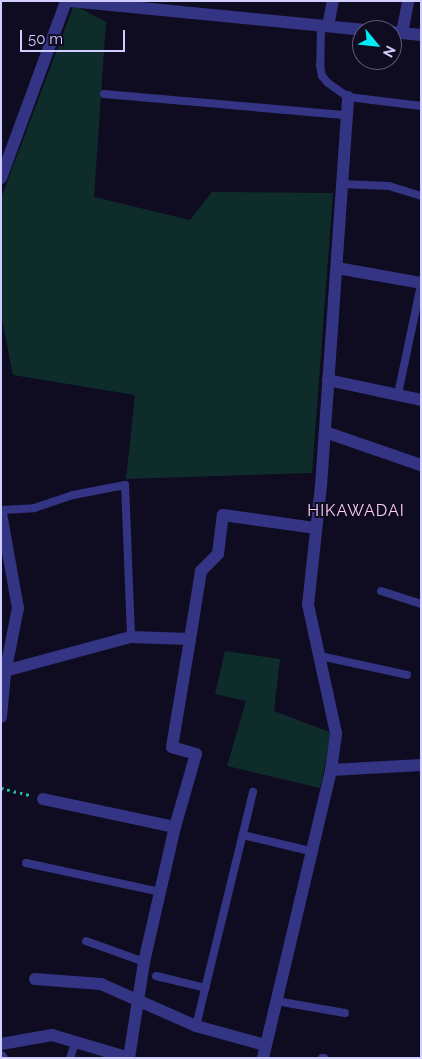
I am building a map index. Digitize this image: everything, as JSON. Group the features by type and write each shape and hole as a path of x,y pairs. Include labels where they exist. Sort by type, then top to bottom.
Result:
{"street":[{"path":"1,178 68,1 352,29"},
{"path":"325,26 333,1"},
{"path":"401,20 408,1"},
{"path":"402,33 421,35"},
{"path":"263,1058 330,770 336,733 308,605 325,432 348,96"},
{"path":"337,268 421,284"},
{"path":"328,380 421,400"},
{"path":"325,432 421,465"},
{"path":"1,512 7,569 18,608 3,673 1,717"},
{"path":"1,1044 52,1035 129,1058 144,962 175,827 196,754 172,747 201,571 218,554 223,514 316,528"},
{"path":"3,673 131,637 190,639"},
{"path":"330,770 421,765"},
{"path":"43,799 175,827"},
{"path":"35,979 101,984 138,1002 196,1026 265,1045"}],"lane":[{"path":"325,26 322,76 348,96 421,106"},
{"path":"104,94 346,115"},
{"path":"343,184 389,186 421,196"},
{"path":"398,394 421,284"},
{"path":"1,512 34,508 73,495 126,486 131,637"},
{"path":"381,591 421,604"},
{"path":"320,656 407,674"},
{"path":"196,1026 253,792"},
{"path":"242,834 310,851"},
{"path":"26,863 160,892"},
{"path":"86,941 144,962"},
{"path":"156,976 206,988"},
{"path":"276,1001 344,1013"},
{"path":"70,1058 76,1041"}],"path":[{"path":"1,788 43,799"}],"green space":[{"path":"74,5 106,22 94,197 190,220 212,192 333,193 312,473 126,479 135,395 13,375 1,314 1,198"},
{"path":"225,651 280,659 274,711 332,733 320,788 227,766 246,701 215,694"}],"district":[{"name":"HIKAWADAI","path":"356,511"}]}
